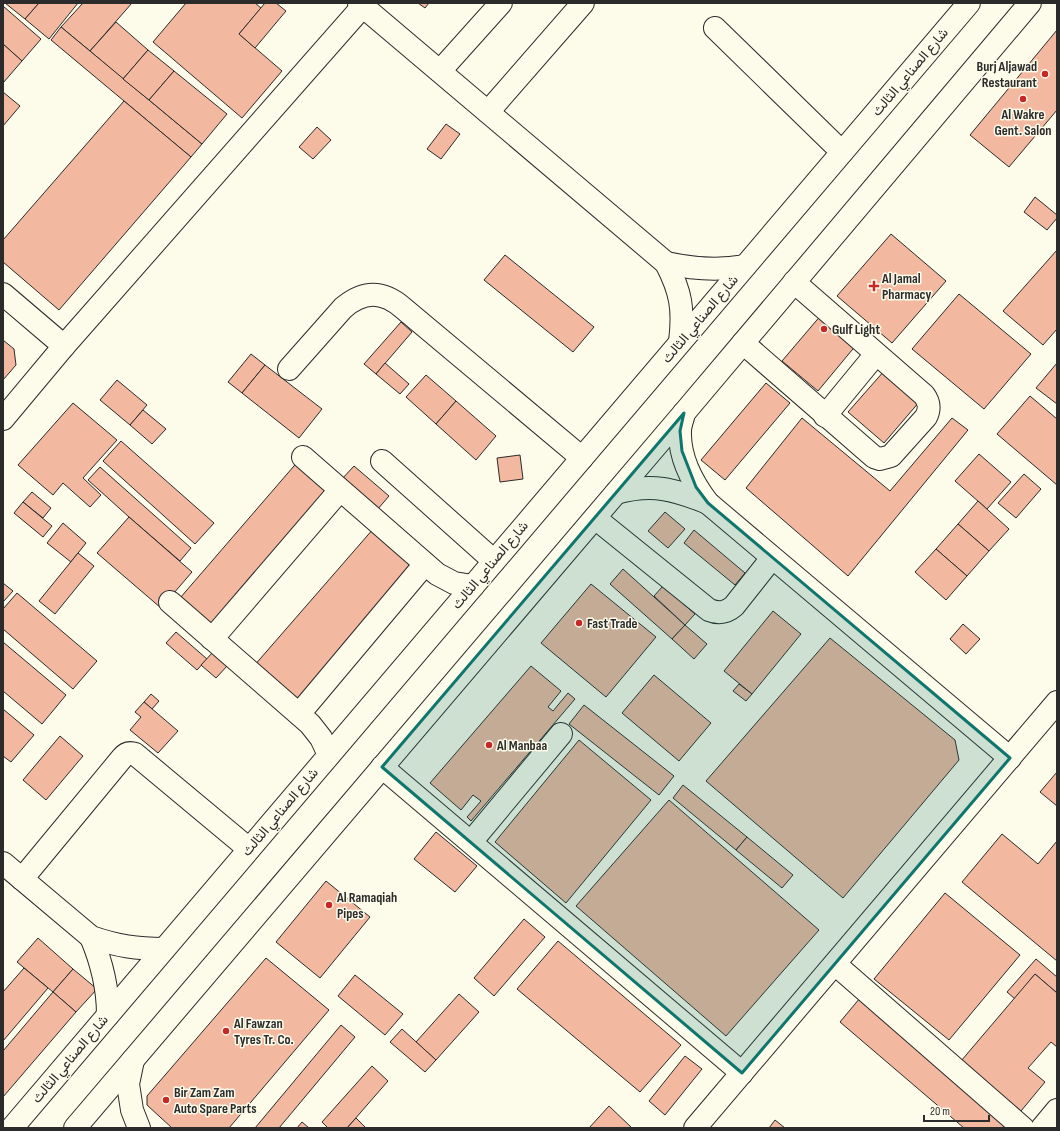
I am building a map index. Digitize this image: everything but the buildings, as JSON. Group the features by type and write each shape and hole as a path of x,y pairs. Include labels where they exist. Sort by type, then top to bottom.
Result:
{"street":[{"path":"440,71 501,3"},
{"path":"488,112 583,3"},
{"name":"شارع الصناعي الثالث","path":"12,1128 969,3"},
{"path":"75,1128 595,518 1030,3"},
{"path":"3,419 64,346 361,5 666,263 676,281 681,301 683,322 680,342"},
{"path":"715,28 842,152"},
{"path":"666,263 685,268 705,270 745,266"},
{"path":"743,343 825,416 874,457 880,459 891,456 926,417 929,412 929,406 928,400 924,395 794,282"},
{"path":"3,294 64,346"},
{"path":"289,369 351,301 362,296 384,296 394,300 582,458"},
{"path":"825,416 876,354"},
{"path":"684,413 680,431 687,470 696,487 708,503 1010,758"},
{"path":"303,457 437,574 454,583 473,586"},
{"path":"382,461 494,561"},
{"path":"616,493 633,488 671,490 708,503"},
{"path":"212,639 340,490"},
{"path":"595,518 709,610 715,613 722,613 734,606 772,558"},
{"path":"299,714 426,564"},
{"path":"170,602 316,730 324,742 329,754"},
{"path":"696,1128 1057,702"},
{"path":"471,842 561,734"},
{"path":"22,879 125,754 130,752 135,754 249,849"},
{"path":"382,767 742,1073"},
{"path":"3,863 91,936 109,943 127,947 164,949"},
{"path":"91,936 106,983 108,1015"},
{"path":"835,964 1023,1128"},
{"path":"133,1060 128,1084 132,1110 139,1128"},
{"path":"1042,1128 1057,1110"}],"highlighted area":[{"path":"684,413 680,431 682,451 696,487 708,503 1010,758 742,1073 382,767"}],"place":[{"name":"Burj Aljawad Restaurant","path":"1045,74"},
{"name":"Al Wakre Gent. Salon","path":"1023,99"},
{"name":"Al Jamal Pharmacy","path":"874,286"},
{"name":"Gulf Light","path":"824,329"},
{"name":"Fast Trade","path":"579,623"},
{"name":"Al Manbaa","path":"489,745"},
{"name":"Al Ramaqiah Pipes","path":"329,905"},
{"name":"Al Fawzan Tyres Tr. Co.","path":"226,1031"},
{"name":"Bir Zam Zam Auto Spare Parts","path":"166,1100"}]}
